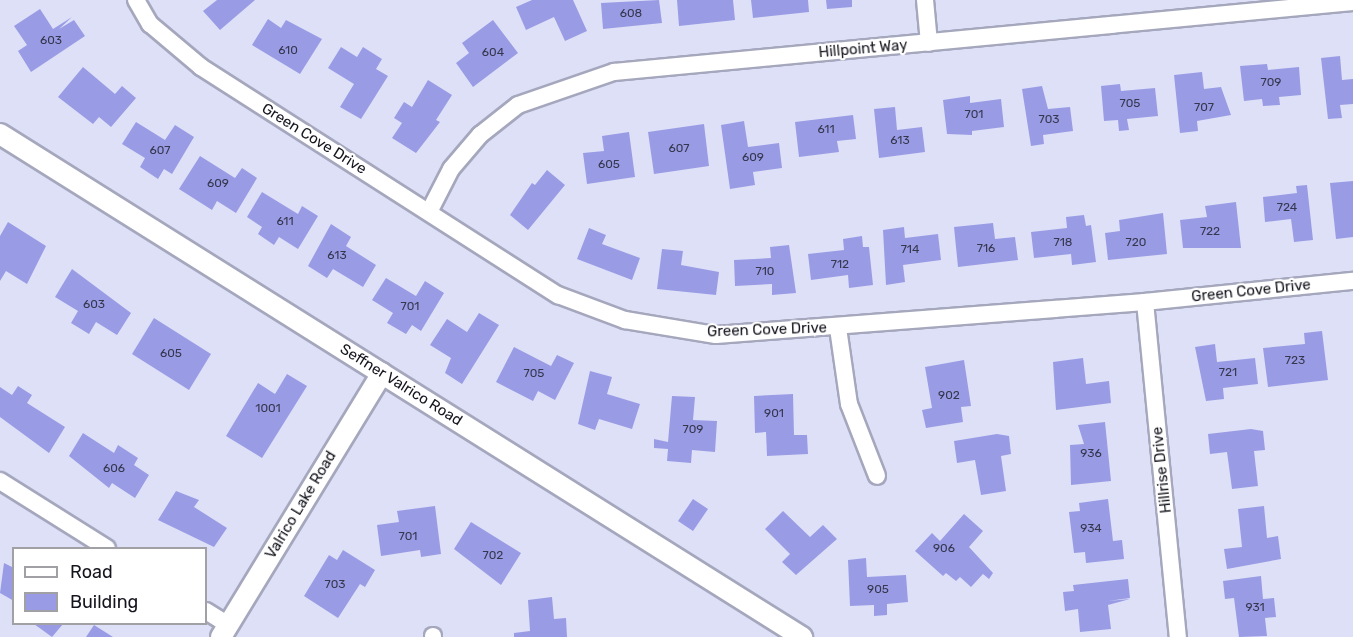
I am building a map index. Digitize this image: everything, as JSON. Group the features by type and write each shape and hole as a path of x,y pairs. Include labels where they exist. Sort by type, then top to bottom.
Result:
{"street":[{"name":"Green Cove Drive","path":"136,0 150,24 201,67 558,295 625,320 716,335 838,328 1145,302 1353,281"},
{"path":"926,0 929,43"},
{"name":"Hillpoint Way","path":"429,212 452,169 480,135 518,105 614,72 1353,2"},
{"name":"Seffner Valrico Road","path":"0,134 802,637"},
{"name":"Hillrise Drive","path":"1145,302 1178,637"},
{"path":"838,328 849,404 877,476"},
{"name":"Valrico Lake Road","path":"224,631 382,373"},
{"path":"0,481 104,547"},
{"path":"207,611 224,631"}],"building":[{"path":"217,0 255,0 220,30 203,11"},
{"path":"532,0 573,0 587,31 565,41 554,17 526,30 516,7"},
{"path":"659,0 662,23 603,29 601,3"},
{"path":"677,0 733,0 735,20 679,26"},
{"path":"751,0 808,0 809,12 753,18"},
{"path":"826,0 852,0 852,7 827,9"},
{"path":"40,9 53,29 72,17 59,29 74,20 85,36 31,72 18,51 27,45 14,26"},
{"path":"268,19 281,28 286,20 322,39 300,74 252,45"},
{"path":"493,20 518,53 473,87 456,63 469,53 462,43"},
{"path":"341,47 357,57 363,47 382,59 376,69 388,76 361,119 340,107 354,84 328,68"},
{"path":"1340,56 1342,80 1353,79 1353,104 1340,105 1342,118 1328,119 1321,58"},
{"path":"1267,64 1268,70 1299,67 1301,95 1279,97 1280,105 1263,106 1262,99 1244,101 1240,66"},
{"path":"83,67 115,94 122,86 136,98 111,127 99,117 93,124 58,97"},
{"path":"1202,72 1204,89 1221,87 1231,115 1197,121 1198,131 1180,133 1174,75"},
{"path":"428,80 452,95 436,120 440,122 416,153 392,138 402,123 394,118 404,102 412,107"},
{"path":"1120,84 1121,91 1155,88 1158,116 1127,119 1129,130 1119,131 1118,120 1104,121 1101,86"},
{"path":"1042,86 1048,109 1070,107 1073,131 1043,135 1044,144 1031,146 1022,89"},
{"path":"970,96 970,103 1001,99 1004,127 972,131 972,135 947,134 943,100"},
{"path":"895,107 897,130 922,127 925,152 879,158 874,109"},
{"path":"853,115 856,139 837,141 839,152 799,157 795,122"},
{"path":"744,121 748,147 779,143 782,168 753,172 755,185 730,189 721,125"},
{"path":"136,122 165,140 175,125 194,137 172,174 164,169 158,179 140,167 145,158 122,144"},
{"path":"704,124 709,166 654,174 648,132"},
{"path":"629,132 635,177 587,184 583,153 604,151 602,136"},
{"path":"200,156 235,178 242,168 257,178 236,213 217,201 212,210 179,189"},
{"path":"547,170 565,185 528,230 510,215 532,183 535,185"},
{"path":"1353,181 1353,237 1336,239 1330,183"},
{"path":"1307,185 1313,240 1294,242 1291,219 1265,222 1263,197 1297,193 1296,186"},
{"path":"262,192 298,214 302,206 318,216 298,249 279,237 274,245 258,234 262,227 247,217"},
{"path":"1236,202 1241,248 1183,248 1180,220 1207,217 1205,206"},
{"path":"1163,213 1167,254 1108,260 1105,233 1120,231 1119,220"},
{"path":"1084,215 1086,226 1091,225 1096,262 1072,265 1071,254 1034,258 1031,232 1067,228 1066,217"},
{"path":"8,222 46,246 27,284 6,271 0,281 0,236"},
{"path":"993,223 995,239 1015,237 1018,260 958,267 954,227"},
{"path":"331,224 351,237 346,246 376,265 363,287 333,269 327,278 308,266"},
{"path":"904,227 905,238 938,234 941,260 903,265 905,282 886,285 883,230"},
{"path":"589,228 606,235 602,244 640,258 632,280 577,259"},
{"path":"862,236 863,247 869,247 873,285 849,288 848,275 811,280 808,254 844,250 843,239"},
{"path":"789,245 796,293 772,295 772,284 735,286 734,260 771,258 770,247"},
{"path":"662,249 683,251 681,265 719,272 716,295 657,289"},
{"path":"72,269 131,313 117,335 96,322 89,334 71,323 78,311 55,297"},
{"path":"386,278 416,296 425,281 444,293 421,331 412,325 406,334 387,323 393,313 372,300"},
{"path":"479,313 499,325 462,384 445,373 451,358 430,345 447,319 467,332"},
{"path":"154,318 211,354 189,390 132,354"},
{"path":"1322,331 1328,380 1268,387 1263,348 1305,344 1304,333"},
{"path":"1215,344 1217,362 1255,358 1258,384 1223,388 1224,399 1206,401 1195,347"},
{"path":"514,347 551,366 557,355 574,363 555,400 538,391 533,401 496,382"},
{"path":"1083,358 1086,384 1109,381 1111,403 1056,410 1053,362"},
{"path":"964,360 971,406 961,407 963,422 926,428 922,410 932,408 925,367"},
{"path":"590,371 612,377 607,394 640,404 632,429 599,419 595,430 578,424"},
{"path":"287,374 307,386 262,458 226,436 258,383 275,394"},
{"path":"18,386 32,395 27,403 65,427 49,453 0,417 0,387 12,395"},
{"path":"793,394 794,435 807,435 808,454 767,456 766,432 755,433 754,396"},
{"path":"672,396 695,397 693,420 717,421 715,452 692,450 691,463 667,461 668,449 654,448 654,439 668,442"},
{"path":"1105,422 1111,481 1071,485 1070,445 1084,444 1078,425"},
{"path":"1251,429 1263,431 1265,450 1254,451 1258,486 1232,489 1227,452 1210,454 1208,434"},
{"path":"83,433 114,453 118,445 138,458 134,465 149,475 135,498 112,483 109,488 69,456"},
{"path":"997,434 1009,436 1011,454 1001,456 1006,491 981,495 975,460 957,463 954,441"},
{"path":"176,491 199,500 194,507 227,528 214,547 158,520"},
{"path":"693,499 708,509 693,531 678,521"},
{"path":"1108,499 1113,541 1122,540 1124,559 1086,563 1085,552 1074,553 1069,512 1080,511 1079,503"},
{"path":"435,506 441,554 421,557 420,550 381,556 377,525 399,522 397,511"},
{"path":"1264,506 1267,538 1278,536 1281,559 1227,569 1224,549 1242,547 1238,509"},
{"path":"783,511 810,537 823,525 837,539 796,575 782,562 790,554 765,529"},
{"path":"964,514 983,531 969,547 993,573 989,579 983,574 971,587 960,577 956,581 946,573 943,576 915,551 932,533 940,541"},
{"path":"471,522 521,553 501,585 454,549"},
{"path":"343,550 375,570 365,587 360,584 338,618 304,596 329,555 337,560"},
{"path":"866,558 867,577 906,575 908,602 887,604 887,615 874,616 874,605 850,606 848,560"},
{"path":"4,563 12,567 12,600 0,593"},
{"path":"1261,576 1263,599 1274,598 1276,617 1265,618 1267,636 1239,637 1234,598 1225,599 1223,581"},
{"path":"1128,579 1130,598 1108,601 1130,599 1108,605 1111,629 1080,632 1078,609 1065,611 1063,592 1074,591 1073,585"},
{"path":"552,597 554,619 566,618 567,637 514,637 514,633 530,631 528,600"},
{"path":"35,625 62,625 52,637"},
{"path":"94,625 113,637 86,637"}]}
